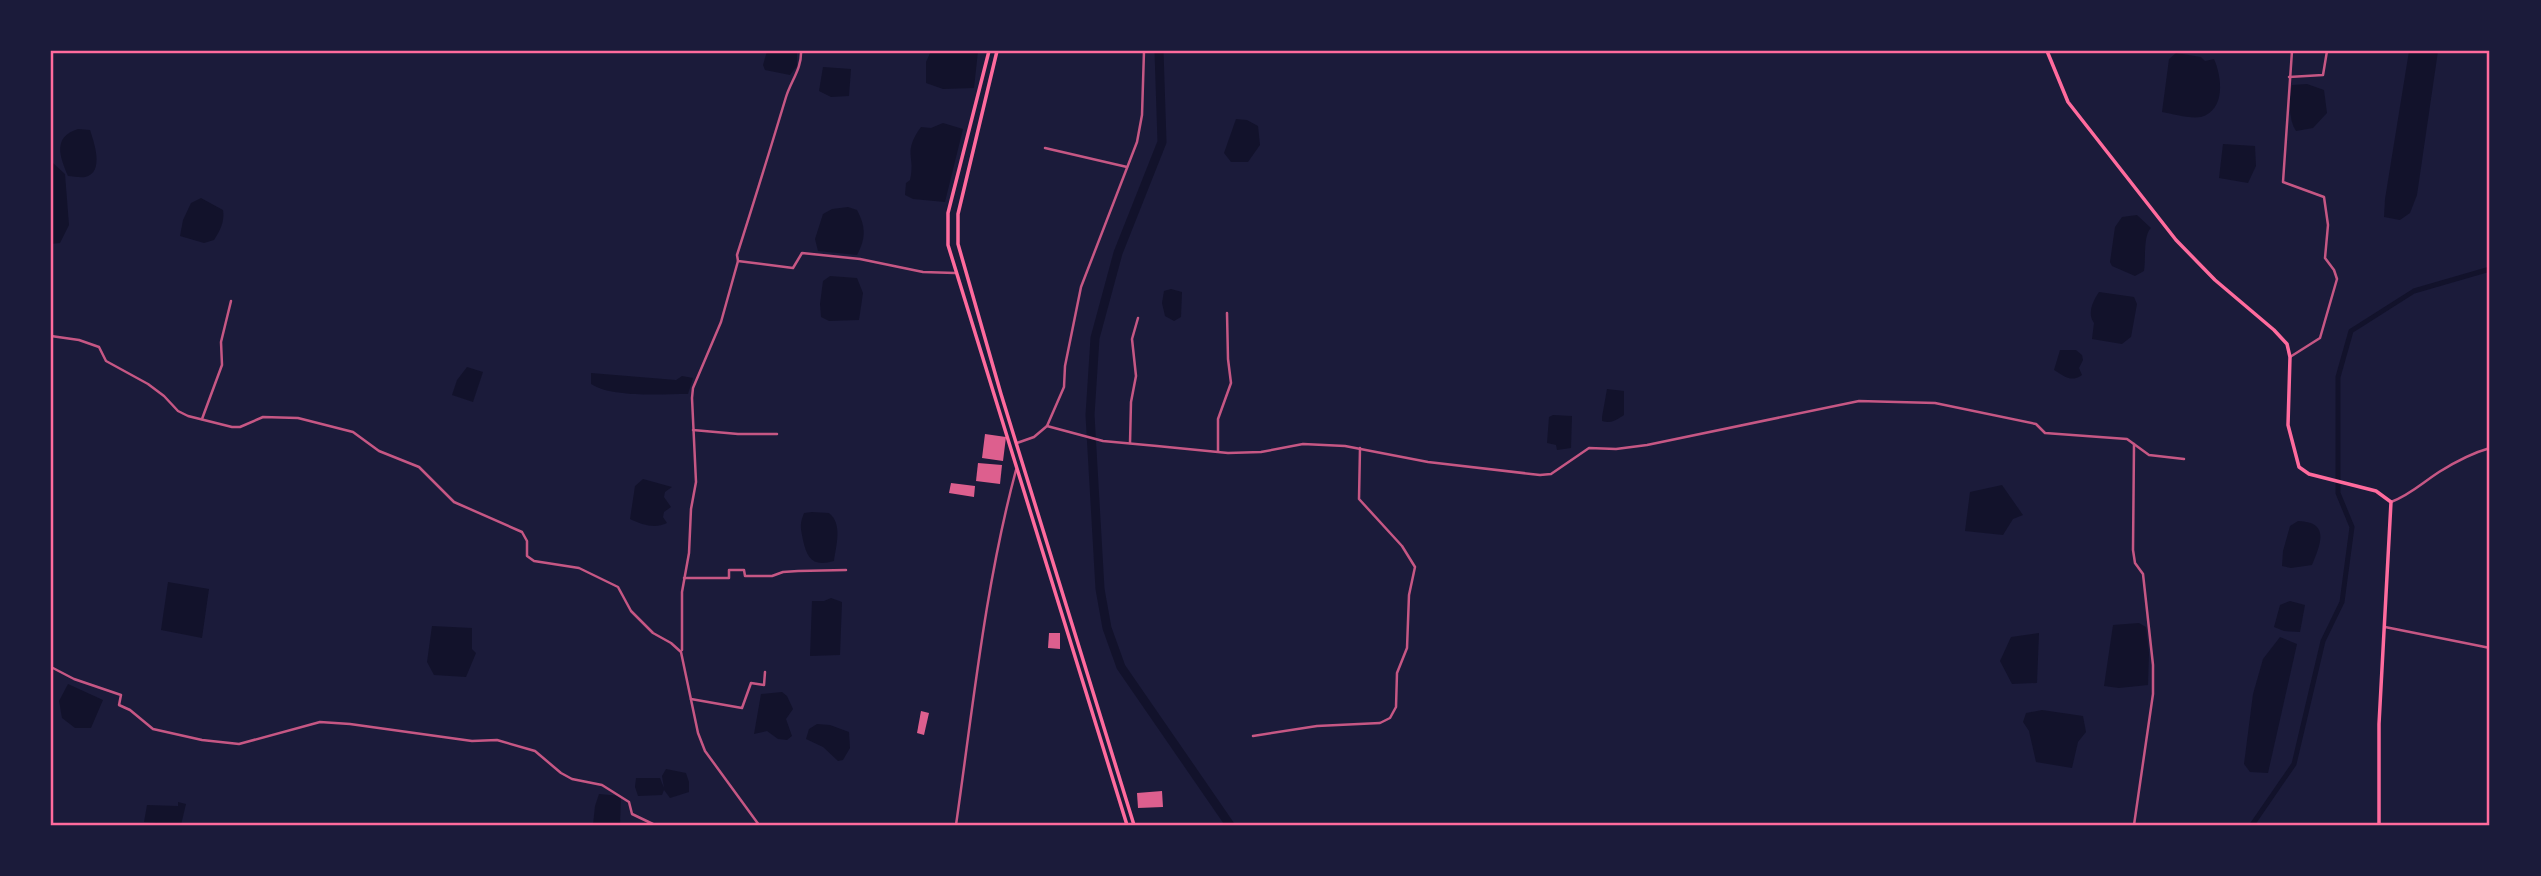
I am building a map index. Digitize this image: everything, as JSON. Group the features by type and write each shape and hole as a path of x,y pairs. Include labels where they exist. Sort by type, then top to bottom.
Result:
{"main road":[{"path":"989,51 948,213 948,245 1126,825"},
{"path":"997,51 958,214 957,228 962,262 1135,825"},
{"path":"2047,51 2068,102 2195,261 2287,344 2290,356 2288,425 2298,467 2309,474 2376,491 2391,502 2379,724 2378,825"},
{"path":"975,337 983,334"},
{"path":"1032,519 1040,517"}],"street":[{"path":"759,825 705,751 698,733 681,652 680,620 696,482 694,388 722,322 738,261 737,255 771,152 787,93 802,62 801,51"},
{"path":"1017,443 1034,437 1047,425 1064,387 1067,356 1081,287 1137,142 1142,115 1144,51"},
{"path":"2290,356 2320,338 2337,279 2325,258 2328,225 2324,197 2283,182 2292,51"},
{"path":"2289,77 2323,75 2327,51"},
{"path":"1045,148 1127,167"},
{"path":"738,261 793,268 802,253 860,258 923,272 955,273"},
{"path":"202,420 222,365 221,342 231,301"},
{"path":"1218,452 1218,419 1231,383 1227,313"},
{"path":"1130,444 1130,402 1136,376 1132,339 1138,318"},
{"path":"51,336 79,340 99,347 106,361 148,384 178,411 202,420 240,427 263,418 298,418 353,432 379,451 419,467 454,502 522,532 527,541 527,556 534,561 579,568 618,587 631,611 653,633 681,652"},
{"path":"1047,425 1103,441 1130,444 1218,452 1261,452 1303,444 1360,448 1428,462 1506,472 1551,474 1589,448 1616,449 1647,445 1859,401 1887,401 1935,403 2036,424 2045,433 2127,439 2149,454 2184,459"},
{"path":"693,430 777,434"},
{"path":"2134,444 2133,550 2135,563 2143,574 2153,675 2134,825"},
{"path":"1253,736 1317,726 1380,723 1390,718 1396,707 1397,673 1407,648 1409,595 1415,567 1402,546 1359,499 1360,448"},
{"path":"2391,502 2411,494 2438,472 2474,453 2490,448"},
{"path":"956,825 965,751 1002,524 1017,467"},
{"path":"684,578 729,578 729,570 744,570 745,576 772,576 791,571 846,570"},
{"path":"2385,627 2490,648"},
{"path":"51,667 74,679 121,695 119,705 130,710 153,729 202,740 239,744 320,722 472,741 497,740 525,747 543,756 561,773 572,779 608,787 629,802 632,814 655,825"},
{"path":"691,699 743,708 751,683 764,685 765,672"}],"shaded area":[{"path":"767,51 797,51 797,66 790,75 765,70 763,65"},
{"path":"931,51 978,51 974,88 943,89 926,83 926,62"},
{"path":"2409,51 2438,51 2417,195 2410,213 2400,220 2384,217"},
{"path":"2176,53 2201,57 2205,61 2214,59 2220,92 2215,108 2201,117 2162,112 2169,59"},
{"path":"823,67 851,69 849,96 831,97 819,91"},
{"path":"2307,84 2324,90 2327,113 2313,128 2296,131 2290,109 2292,85"},
{"path":"1236,119 1247,120 1258,126 1260,145 1248,162 1231,162 1224,153"},
{"path":"943,123 963,129 945,202 913,199 905,195 906,183 910,180 912,143 921,127 931,128"},
{"path":"78,129 90,130 95,149 95,170 85,177 68,176 61,155 61,142 64,137"},
{"path":"2223,144 2255,146 2256,166 2248,183 2219,178"},
{"path":"51,156 53,163 65,174 69,225 60,243 51,244"},
{"path":"201,198 223,210 222,226 214,240 204,243 180,236 183,220 191,203"},
{"path":"848,207 857,210 863,227 862,243 857,255 818,251 815,239 823,214 832,209"},
{"path":"2137,215 2151,228 2146,242 2144,271 2135,276 2112,266 2110,262 2115,227 2122,217"},
{"path":"830,276 857,278 863,293 859,320 829,321 821,317 823,281"},
{"path":"1171,289 1182,292 1181,317 1174,321 1165,316 1162,303 1164,291"},
{"path":"2099,292 2134,297 2137,304 2131,337 2122,344 2092,339 2094,323 2091,311"},
{"path":"2060,350 2076,350 2082,355 2079,368 2082,375 2071,379 2054,370"},
{"path":"467,367 483,372 473,402 452,395 457,380"},
{"path":"591,373 676,380 682,376 693,378 688,394 638,394 612,391 591,384"},
{"path":"1607,389 1624,391 1624,415 1608,422 1602,421"},
{"path":"1572,416 1571,448 1557,450 1556,445 1547,443 1549,417"},
{"path":"643,479 672,487 665,492 664,497 671,507 664,512 663,517 667,523 649,526 630,519 635,486"},
{"path":"2002,485 2023,515 2013,519 2003,535 1965,531 1970,492"},
{"path":"804,513 829,513 836,523 838,536 834,561 821,563 809,557 801,524"},
{"path":"2298,521 2315,525 2319,530 2318,549 2312,565 2291,568 2282,566 2290,526"},
{"path":"168,582 209,589 202,638 161,630"},
{"path":"831,598 842,602 840,655 810,656 812,601"},
{"path":"2290,601 2305,605 2300,632 2274,627 2280,605"},
{"path":"2139,623 2146,627 2149,653 2148,685 2119,688 2104,686 2113,625"},
{"path":"432,626 472,628 472,649 476,653 466,677 434,675 427,662"},
{"path":"2039,633 2037,683 2012,684 2000,661 2011,637"},
{"path":"2280,637 2297,644 2268,773 2250,772 2244,764 2253,694 2263,659"},
{"path":"68,684 103,700 91,728 75,728 62,718 59,701"},
{"path":"782,692 793,709 786,719 792,736 787,740 778,739 767,731 754,734 761,694"},
{"path":"2042,710 2083,716 2086,732 2078,742 2072,768 2036,762 2029,731 2023,722 2026,713"},
{"path":"817,724 830,725 849,732 850,748 843,760 838,761 823,747 806,739 809,729"},
{"path":"666,769 686,773 689,792 670,798 664,790 662,795 638,796 636,778 660,778 664,788 662,776"},
{"path":"599,794 621,796 620,825 593,825"},
{"path":"178,802 186,804 181,825 144,822 147,805 178,806"}],"building":[{"path":"985,434 1006,437 1003,461 982,458"},
{"path":"978,463 1002,465 1000,484 976,481"},
{"path":"951,483 975,486 974,497 949,493"},
{"path":"1049,633 1060,633 1060,649 1048,648"},
{"path":"921,711 929,713 924,735 917,733"},
{"path":"1162,791 1163,807 1138,808 1137,793"}],"waterway":[{"path":"1159,51 1162,142 1118,253 1095,338 1090,415 1100,589 1107,628 1121,667 1230,825"},
{"path":"2252,825 2294,764 2323,641 2342,602 2352,527 2338,493 2338,377 2351,331 2414,291 2490,269"}]}
